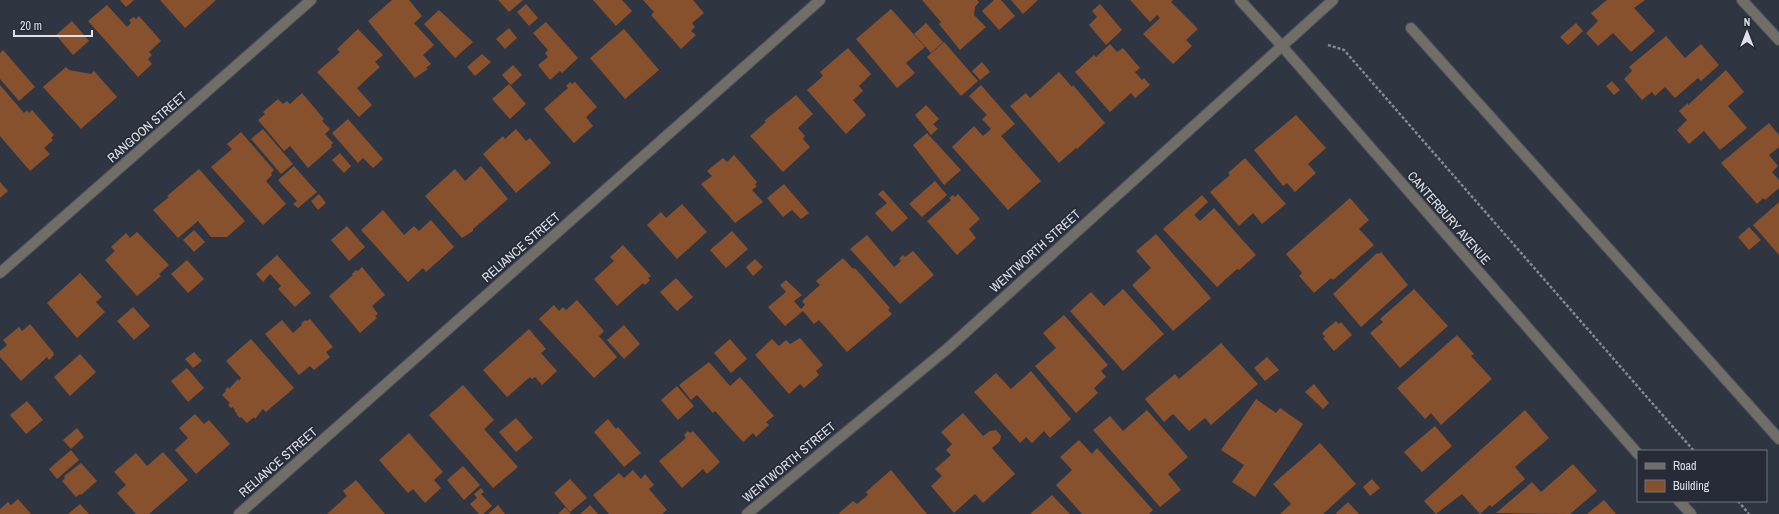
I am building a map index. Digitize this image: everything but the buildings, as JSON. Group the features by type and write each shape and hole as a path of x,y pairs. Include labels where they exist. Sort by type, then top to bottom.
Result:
{"street":[{"name":"RANGOON STREET","path":"0,273 311,0"},
{"name":"RELIANCE STREET","path":"239,514 820,0"},
{"name":"CANTERBURY AVENUE","path":"1240,0 1637,453"},
{"name":"WENTWORTH STREET","path":"747,514 947,349 1333,0"},
{"path":"1742,0 1778,37"},
{"path":"1411,28 1779,439"},
{"path":"1680,502 1691,514"}],"path":[{"path":"1328,46 1344,50 1693,450"},
{"path":"1739,502 1749,514"}]}
